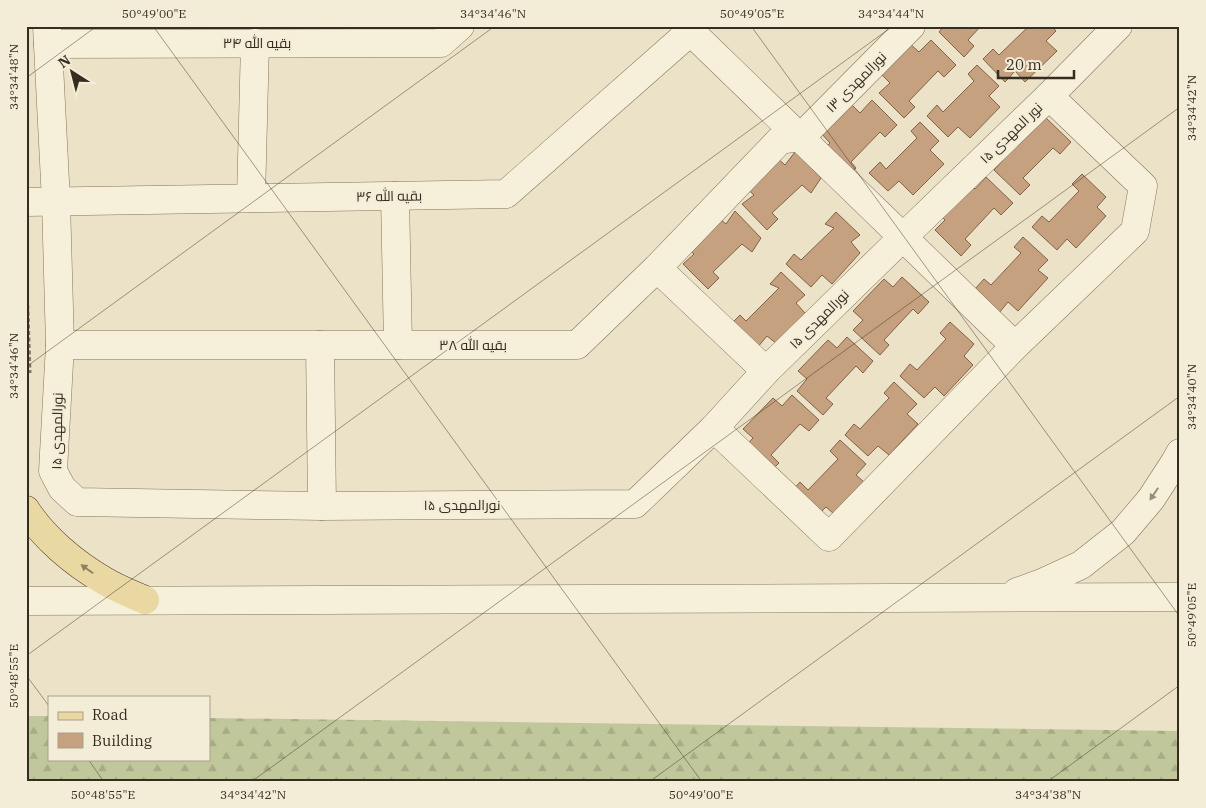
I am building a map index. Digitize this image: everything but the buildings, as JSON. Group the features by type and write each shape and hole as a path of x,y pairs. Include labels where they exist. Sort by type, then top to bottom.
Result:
{"main road":[{"path":"26,510 62,552 103,581 145,600"}],"street":[{"name":"بقیه الله ۳۴","path":"48,35 255,43 442,43 460,26"},
{"name":"نورالمهدی ۱۳","path":"801,137 911,26"},
{"name":"نور المهدی ۱۵","path":"902,238 1049,96 1118,26"},
{"path":"688,29 1014,346"},
{"name":"بقیه الله ۳۶","path":"26,202 506,194 688,29"},
{"path":"48,35 56,201 60,345"},
{"path":"251,198 255,43"},
{"path":"714,428 828,537 1014,346 1135,231 1143,186 1049,96"},
{"name":"بقیه الله ۳۸","path":"60,345 577,345 657,268 780,140 801,137"},
{"path":"394,196 398,345"},
{"name":"نورالمهدی ۱۵","path":"60,345 53,471 62,488 76,502 322,506 635,504 714,428 766,371 902,238"},
{"path":"657,268 766,371"},
{"path":"320,345 322,506"},
{"path":"1002,598 1082,565 1123,532 1152,499 1180,452"},
{"path":"26,601 1180,597"}],"green space":[{"path":"26,716 48,716 48,760 210,760 210,718 1180,731 1180,782 26,782"}]}
